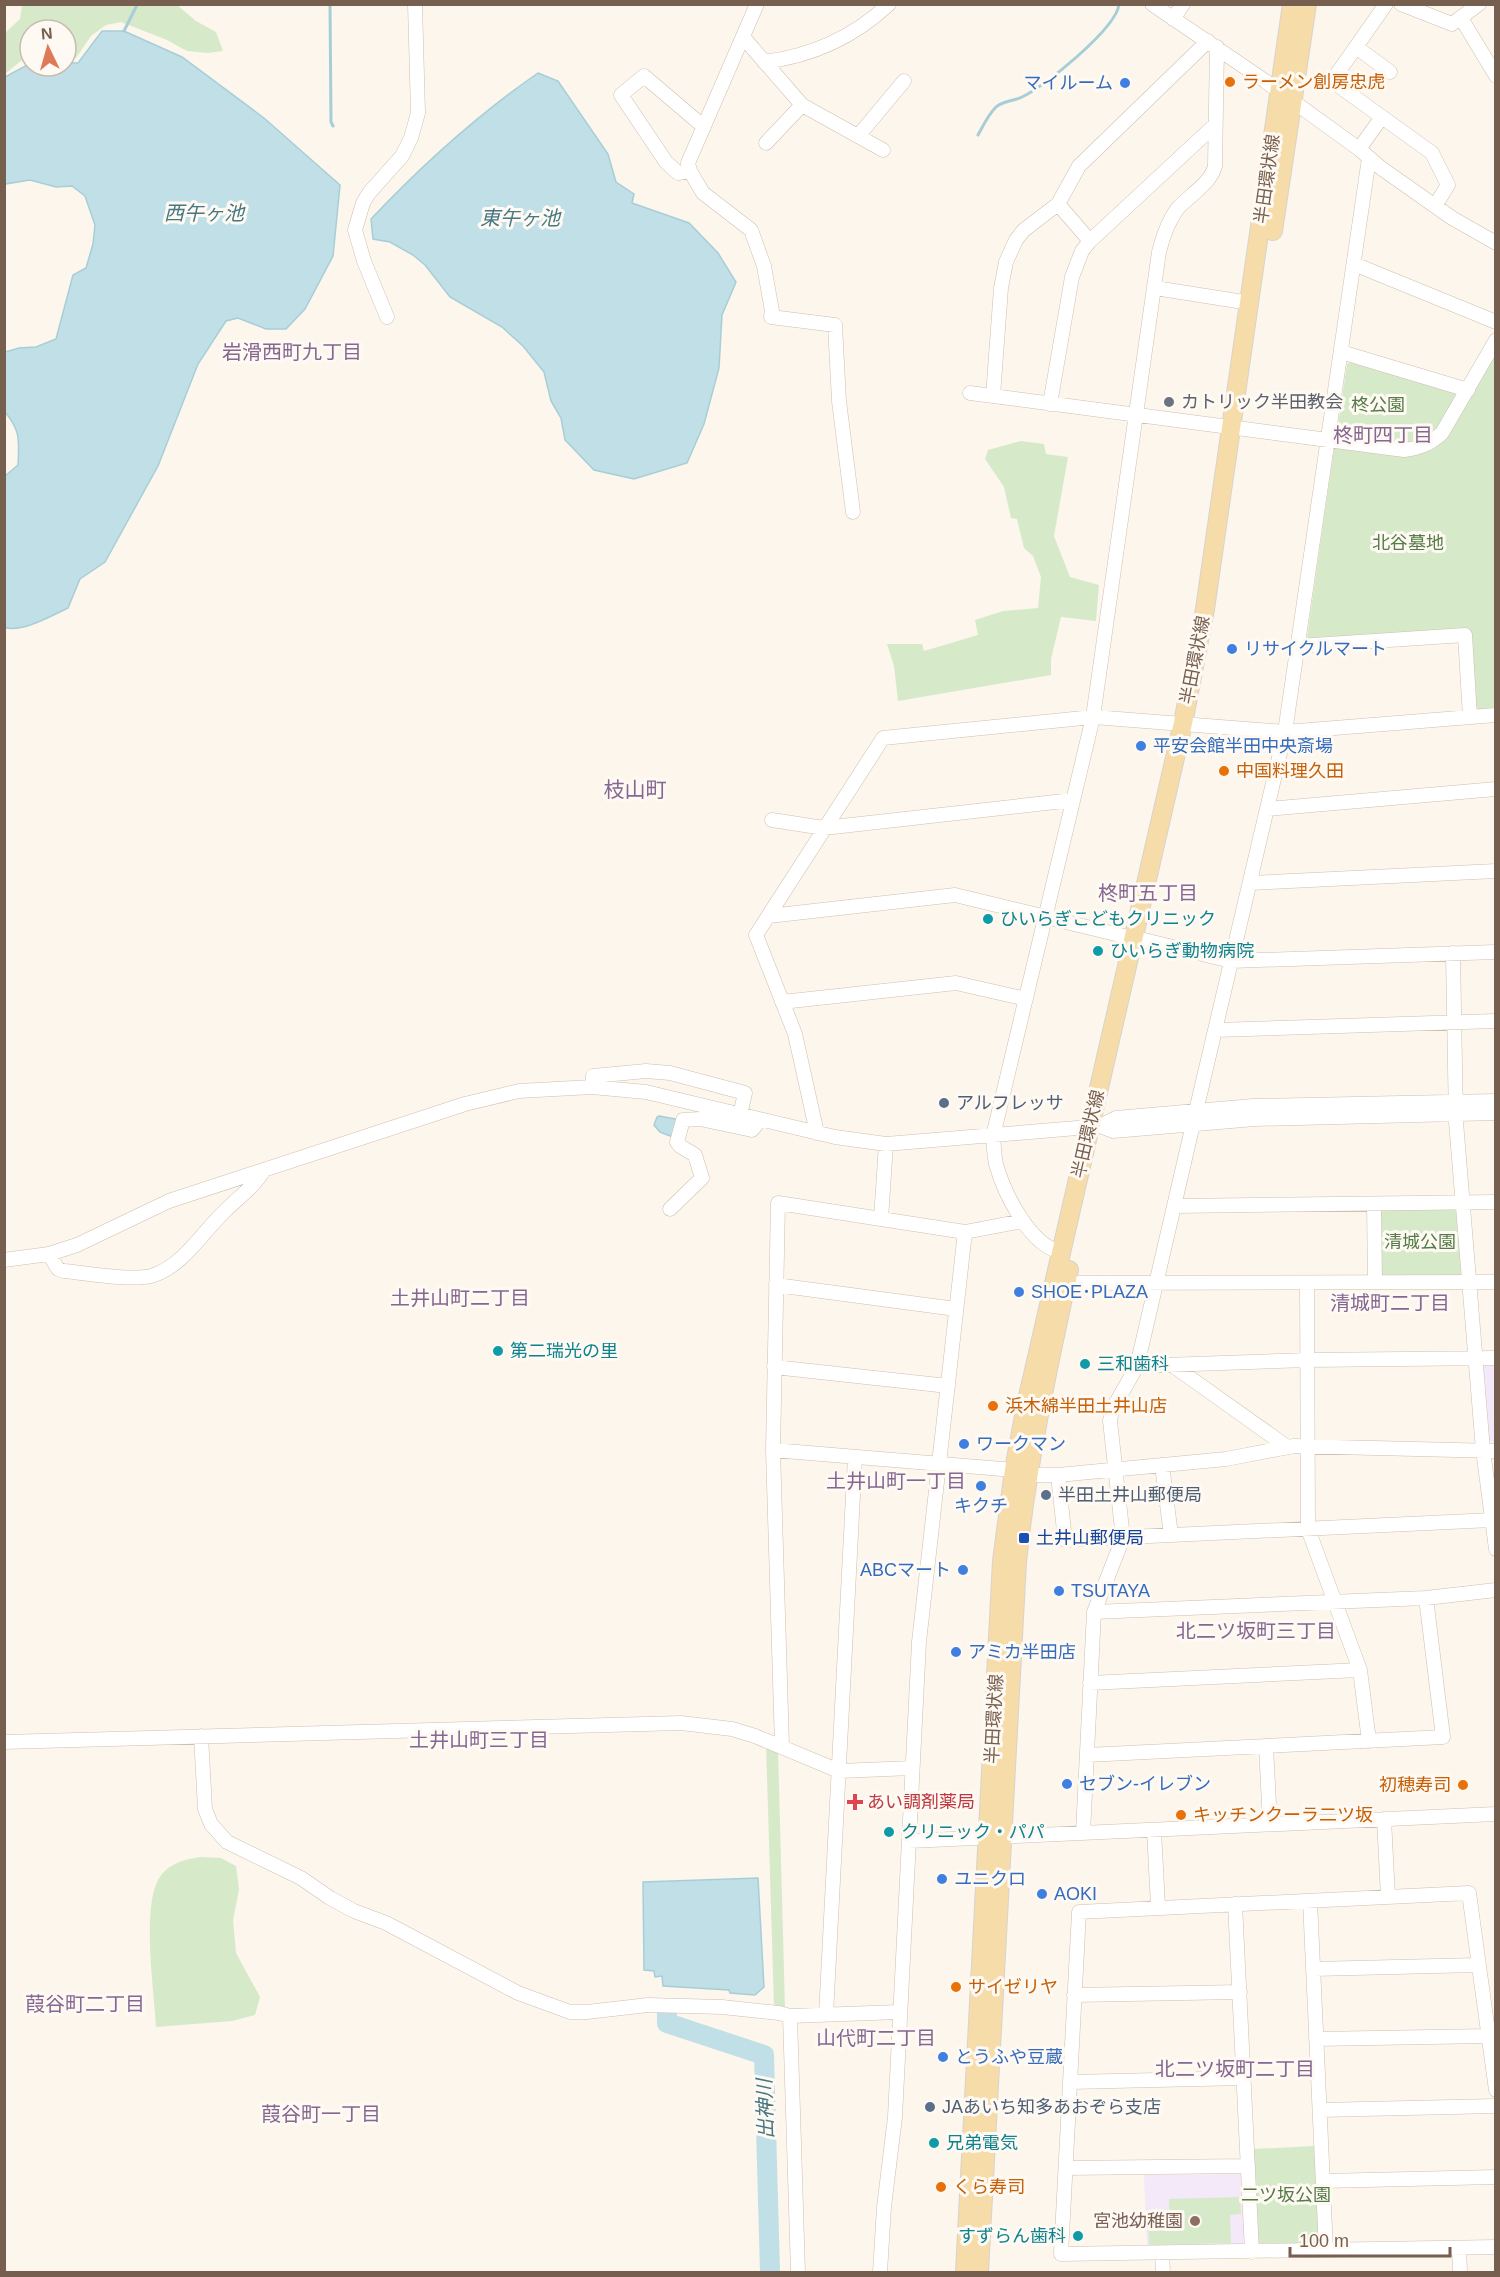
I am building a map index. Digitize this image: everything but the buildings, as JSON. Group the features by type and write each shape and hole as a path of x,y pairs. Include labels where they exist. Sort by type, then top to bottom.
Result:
{"main road":[{"name":"半田環状線","path":"1021,1472 1026,1405 1061,1252 1095,1126 1188,724 1205,609 1237,428 1286,97 1292,4"},
{"name":"半田環状線","path":"1237,428 1250,303 1286,97 1307,4"},
{"name":"半田環状線","path":"979,2272 995,1837 1002,1561 1066,1283 1095,1126"},
{"name":"半田環状線","path":"965,2272 995,1837"}],"street":[{"path":"387,317 364,261 355,230 363,203 369,193 402,156 411,138 418,113 416,4"},
{"path":"757,4 688,163 703,193 752,230 764,266 772,311 771,317 835,325 839,401 853,512"},
{"path":"764,62 792,59 841,39 873,20 889,4"},
{"path":"1152,4 1212,44 1435,206 1496,243"},
{"path":"1173,19 1183,4"},
{"path":"1386,4 1332,81 1432,153 1448,185 1435,206"},
{"path":"1401,4 1452,24 1479,4"},
{"path":"1461,18 1496,76"},
{"path":"743,37 802,105 883,150"},
{"path":"1061,1252 1049,1249 1022,1221 1008,1196 996,1163 993,1136 1093,717 1159,252 1170,221 1213,174 1215,166 1212,44"},
{"path":"993,396 999,300 1006,262 1016,240 1024,230 1058,204 1079,166 1212,44"},
{"path":"1356,47 1390,72"},
{"path":"690,171 678,174 666,162 621,95 644,76 704,127"},
{"path":"859,135 904,81"},
{"path":"766,143 802,105"},
{"path":"1083,1833 1094,1612 1123,1538 1110,1421 1112,1410 1137,1366 1285,732 1354,264 1364,153 1382,117"},
{"path":"1050,404 1072,277 1079,257 1090,241 1215,124"},
{"path":"1058,204 1090,241"},
{"path":"1354,264 1496,322"},
{"path":"1155,288 1250,303"},
{"path":"970,393 1404,450 1431,443 1442,433 1496,340"},
{"path":"1341,352 1468,390"},
{"path":"1298,646 1465,635 1470,717"},
{"path":"817,1133 795,1034 756,935 883,738 1093,717 1285,732 1496,715"},
{"path":"1268,809 1496,789"},
{"path":"772,820 824,828 1073,800"},
{"path":"1250,883 1496,871"},
{"path":"769,916 955,895 1231,961 1496,951"},
{"path":"1453,953 1455,1107 1469,1282 1476,1357 1489,1451 1492,1520 1496,1549"},
{"path":"782,1002 956,983 1026,999"},
{"path":"1215,1030 1496,1021"},
{"path":"592,1087 593,1076 646,1071 670,1073 745,1093 740,1115"},
{"path":"4,1260 49,1254 77,1245 169,1201 490,1097 531,1090 592,1087 646,1092 817,1133 886,1144 1095,1126 1113,1131 1194,1118 1255,1119 1455,1107 1496,1101"},
{"path":"1455,1107 1496,1113"},
{"path":"670,1209 702,1178 695,1155 677,1142 683,1120 700,1119 752,1130 760,1120"},
{"path":"881,1219 886,1144"},
{"path":"49,1254 58,1269 64,1271 149,1276 163,1271 249,1191 264,1170"},
{"path":"1174,1206 1496,1202"},
{"path":"782,1746 773,1450 778,1203 965,1232 1022,1221"},
{"path":"1374,1204 1375,1282"},
{"path":"880,2272 884,2207 895,2117 919,1642 965,1232"},
{"path":"1307,1282 1308,1529 1360,1670 1369,1741"},
{"path":"1066,1283 1496,1282"},
{"path":"776,1285 956,1309"},
{"path":"1137,1366 1308,1360 1496,1358"},
{"path":"1172,1365 1286,1446"},
{"path":"774,1367 948,1386"},
{"path":"773,1450 1058,1475 1226,1459 1286,1446 1489,1451"},
{"path":"826,2015 855,1457"},
{"path":"1162,1465 1171,1535"},
{"path":"1058,1475 1065,1540 1492,1520"},
{"path":"1094,1612 1425,1598 1496,1590"},
{"path":"1087,1755 1443,1737 1425,1598"},
{"path":"1090,1683 1360,1670"},
{"path":"4,1742 662,1723 707,1725 732,1729 782,1746 839,1771 912,1768"},
{"path":"201,1736 205,1809 211,1824 227,1842 301,1878 354,1911 386,1923 518,1993 570,2012 648,2005 722,2007 790,2016 899,2012"},
{"path":"1266,1746 1270,1824"},
{"path":"909,1841 1496,1814"},
{"path":"1384,1819 1388,1897"},
{"path":"1154,1830 1158,1907"},
{"path":"1496,2090 1469,1893 1079,1912 1061,2254 1496,2247"},
{"path":"1310,1901 1326,2250"},
{"path":"1236,1904 1252,2252"},
{"path":"1313,1969 1478,1965"},
{"path":"1074,1995 1240,1992"},
{"path":"790,2016 798,2272"},
{"path":"1316,2039 1488,2036"},
{"path":"1070,2082 1244,2078"},
{"path":"1320,2110 1496,2106"},
{"path":"1066,2168 1248,2166"},
{"path":"1323,2181 1496,2177"},
{"path":"1460,2248 1460,2272"},
{"path":"1162,2254 1163,2272"}],"shaded area":[{"path":"1486,1363 1495,1363 1495,1444 1489,1440 1482,1366"},
{"name":"宮池幼稚園","path":"1242,2174 1245,2241 1242,2245 1147,2247 1144,2175"}],"green space":[{"path":"22,5 177,5 196,21 216,32 223,51 208,53 187,51 167,40 121,22 106,25 91,36 78,55 78,18 20,18"},
{"path":"18,21 18,63 5,74 5,33"},
{"name":"北谷墓地","path":"1495,350 1495,709 1479,710 1476,707 1469,628 1310,640 1307,637 1334,449 1339,446 1422,452"},
{"name":"柊公園","path":"1351,362 1456,391 1458,396 1434,434 1412,444 1340,436 1337,432 1347,364"},
{"path":"1021,441 1044,444 1046,454 1068,457 1054,536 1070,577 1099,585 1096,621 1061,617 1051,659 1051,675 898,701 894,666 887,644 922,644 924,651 978,635 975,620 1003,611 1038,608 1041,577 1033,556 1024,548 1017,519 1011,518 1004,487 985,459 988,450"},
{"name":"清城公園","path":"1453,1208 1456,1211 1462,1274 1459,1277 1382,1277 1379,1274 1379,1213 1381,1209"},
{"path":"766,1744 778,1749 785,2009 774,2006"},
{"path":"221,1858 236,1866 239,1890 233,1920 236,1953 260,1997 255,2015 232,2021 156,2027 150,1930 153,1894 158,1880 171,1866 188,1859"},
{"name":"二ツ坂公園","path":"1314,2146 1320,2241 1317,2245 1260,2246 1257,2244 1252,2149"},
{"path":"1240,2197 1241,2214 1230,2215 1231,2243 1149,2245 1148,2227 1170,2227 1169,2199"}],"water":[{"name":"西午ヶ池","path":"102,31 124,31 182,57 264,118 340,185 333,256 305,309 286,329 266,329 238,318 226,321 198,364 158,466 105,562 80,579 68,608 36,623 11,628 4,627 5,476 18,465 19,443 14,425 5,412 5,352 36,347 56,339 73,275 86,268 93,244 95,225 85,196 72,186 56,187 30,180 5,184 5,77 18,70 18,78 78,78 78,63"},
{"name":"東午ヶ池","path":"538,73 558,81 608,154 616,182 634,194 632,203 689,223 718,253 736,282 722,315 719,368 704,424 687,463 634,479 594,470 565,440 561,418 551,401 544,372 523,346 502,327 450,297 425,265 413,255 390,242 373,239 371,219 430,160 515,89"},
{"path":"659,1116 675,1119 678,1123 673,1137 660,1132 654,1125"},
{"path":"758,1878 764,1987 755,1995 730,1993 729,1990 663,1986 662,1976 655,1977 654,1971 644,1970 643,1882"}],"waterway":[{"path":"124,31 137,5 140,4"},
{"path":"330,4 331,122 333,126"},
{"path":"978,135 988,117 1001,103 1022,97 1032,91 1078,56 1106,27 1119,4"},
{"name":"出神川","path":"667,2014 667,2023 764,2055 770,2272"}],"place":[{"name":"ラーメン創房忠虎","path":"1230,82"},
{"name":"マイルーム","path":"1125,83"},
{"name":"カトリック半田教会","path":"1169,402"},
{"name":"リサイクルマート","path":"1232,649"},
{"name":"平安会館半田中央斎場","path":"1141,746"},
{"name":"中国料理久田","path":"1224,771"},
{"name":"ひいらぎこどもクリニック","path":"988,919"},
{"name":"ひいらぎ動物病院","path":"1098,951"},
{"name":"アルフレッサ","path":"944,1103"},
{"name":"SHOE･PLAZA","path":"1019,1292"},
{"name":"第二瑞光の里","path":"498,1351"},
{"name":"三和歯科","path":"1085,1364"},
{"name":"浜木綿半田土井山店","path":"993,1406"},
{"name":"ワークマン","path":"964,1444"},
{"name":"キクチ","path":"981,1486"},
{"name":"半田土井山郵便局","path":"1046,1495"},
{"name":"土井山郵便局","path":"1024,1538"},
{"name":"ABCマート","path":"963,1570"},
{"name":"TSUTAYA","path":"1059,1591"},
{"name":"アミカ半田店","path":"956,1652"},
{"name":"セブン-イレブン","path":"1067,1784"},
{"name":"初穂寿司","path":"1463,1785"},
{"name":"あい調剤薬局","path":"855,1802"},
{"name":"キッチンクーラ二ツ坂","path":"1181,1815"},
{"name":"クリニック・パパ","path":"889,1832"},
{"name":"ユニクロ","path":"942,1879"},
{"name":"AOKI","path":"1042,1894"},
{"name":"サイゼリヤ","path":"956,1987"},
{"name":"とうふや豆蔵","path":"943,2057"},
{"name":"JAあいち知多あおぞら支店","path":"930,2107"},
{"name":"兄弟電気","path":"934,2143"},
{"name":"くら寿司","path":"941,2187"},
{"name":"宮池幼稚園","path":"1195,2221"},
{"name":"すずらん歯科","path":"1078,2236"}],"district":[{"name":"岩滑西町九丁目","path":"292,352"},
{"name":"柊町四丁目","path":"1383,435"},
{"name":"枝山町","path":"635,789"},
{"name":"柊町五丁目","path":"1148,893"},
{"name":"土井山町二丁目","path":"460,1298"},
{"name":"清城町二丁目","path":"1390,1303"},
{"name":"土井山町一丁目","path":"896,1481"},
{"name":"北二ツ坂町三丁目","path":"1256,1631"},
{"name":"土井山町三丁目","path":"479,1740"},
{"name":"葭谷町二丁目","path":"85,2004"},
{"name":"山代町二丁目","path":"876,2038"},
{"name":"北二ツ坂町二丁目","path":"1235,2069"},
{"name":"葭谷町一丁目","path":"321,2114"}]}
